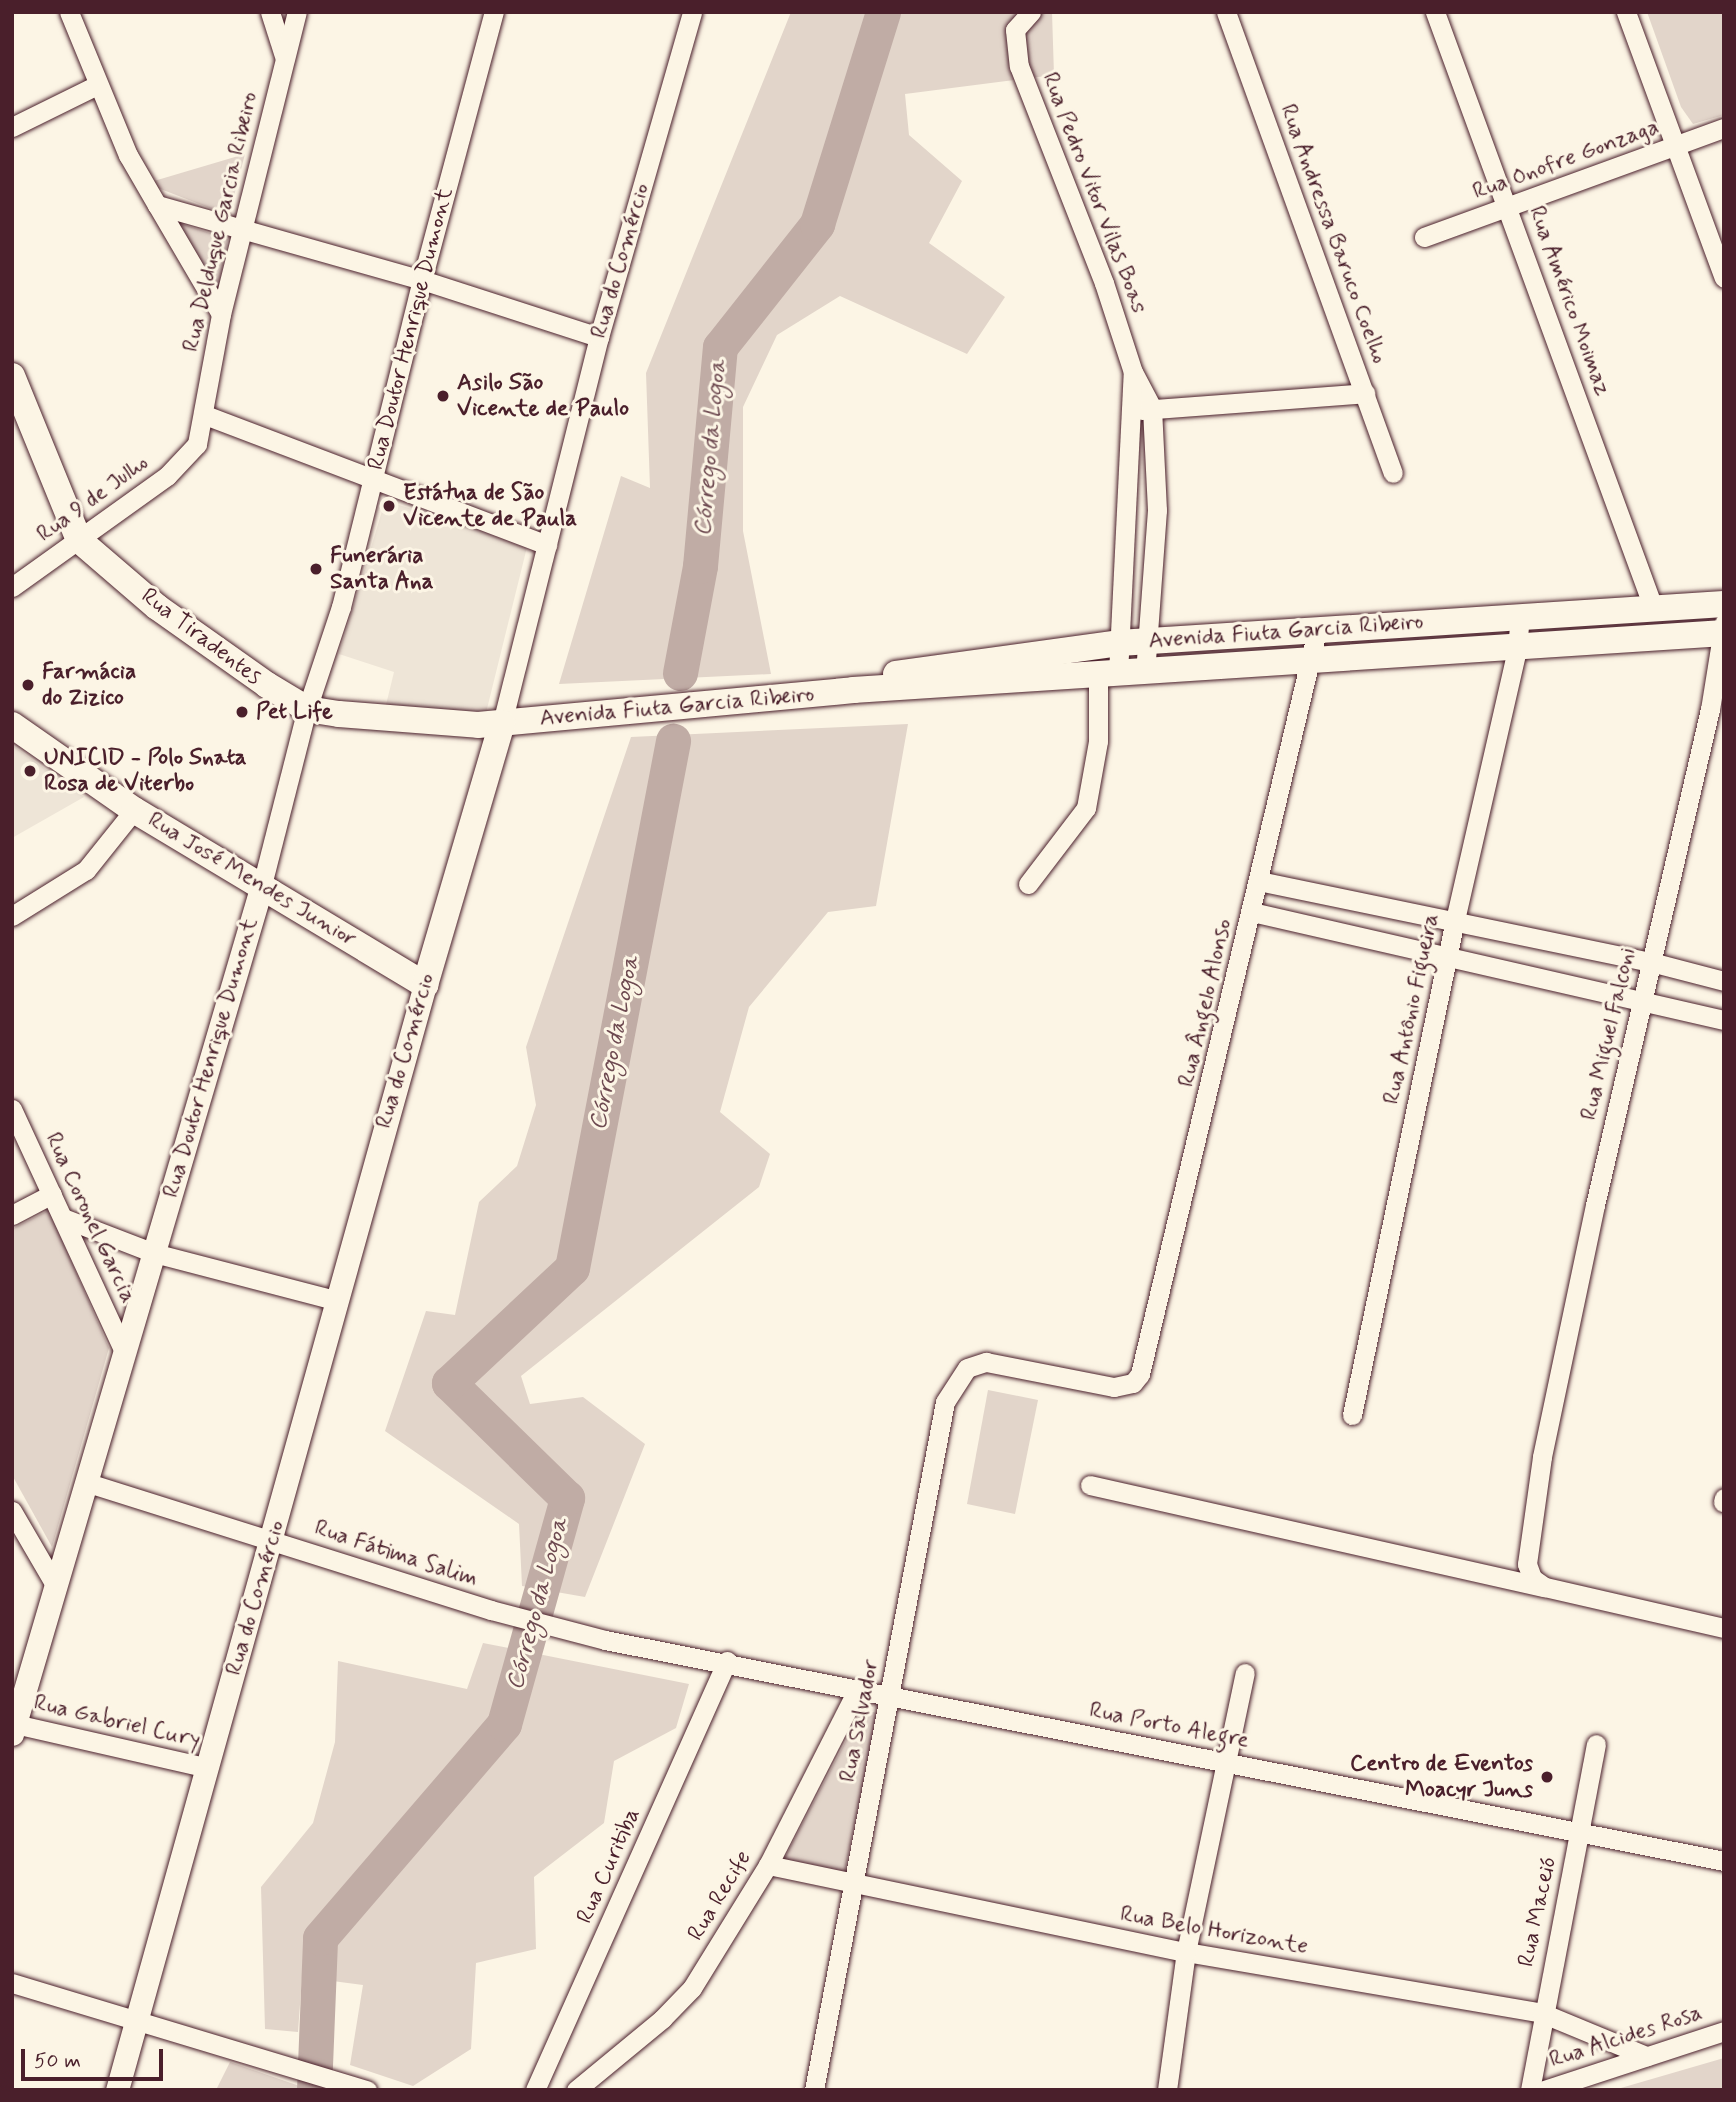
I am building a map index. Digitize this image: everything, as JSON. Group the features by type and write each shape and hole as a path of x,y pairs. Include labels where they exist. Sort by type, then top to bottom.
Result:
{"main road":[{"path":"12,376 79,540"},
{"name":"Rua Tiradentes","path":"79,540 158,607 307,709 448,725 502,723"},
{"name":"Avenida Fiuta Garcia Ribeiro","path":"853,690 907,671 1119,643 1317,631 1520,614 1724,604"},
{"name":"Avenida Fiuta Garcia Ribeiro","path":"502,723 853,690 1308,663 1724,633"},
{"path":"1053,650 1055,678"},
{"name":"Rua do Comércio","path":"425,985 502,723"},
{"name":"Rua José Mendes Junior","path":"12,725 134,810 425,985"}],"street":[{"path":"69,12 128,155 221,314"},
{"path":"271,12 284,57"},
{"name":"Rua Delduque Garcia Ribeiro","path":"197,444 205,415 221,314 297,12"},
{"name":"Rua Doutor Henrique Dumont","path":"14,1729 123,1349 154,1253 262,885 307,709 341,607 422,279 494,12"},
{"name":"Rua do Comércio","path":"502,723 599,337 692,12"},
{"name":"Rua Pedro Vitor Vilas Boas","path":"1031,12 1015,30 1023,78 1104,283 1133,372 1152,408 1157,510 1145,673"},
{"name":"Rua Andressa Baruco Coelho","path":"1226,12 1393,473"},
{"name":"Rua Américo Moimaz","path":"1435,12 1653,607"},
{"path":"1626,12 1724,278"},
{"path":"12,127 97,85"},
{"name":"Rua Onofre Gonzaga","path":"1424,237 1724,128"},
{"path":"157,205 242,233 422,279 599,337"},
{"name":"Rua Pedro Vitor Vilas Boas","path":"1028,884 1086,808 1108,675 1119,643 1130,475 1129,411 1133,372"},
{"path":"1129,411 1365,393"},
{"path":"205,415 375,476 547,545"},
{"name":"Rua 9 de Julho","path":"12,587 167,476 197,444"},
{"name":"Rua Antônio Figueira","path":"1352,1415 1455,920 1517,649 1520,614"},
{"name":"Rua Miguel Falconi","path":"1545,1587 1532,1578 1527,1564 1542,1457 1640,1000 1710,709 1724,622"},
{"name":"Rua Ângelo Alonso","path":"967,1368 986,1362 1004,1363 1099,1385 1133,1383 1153,1332 1317,631"},
{"path":"12,916 86,870 134,810"},
{"path":"1259,881 1651,962 1724,981"},
{"path":"1252,912 1724,1020"},
{"name":"Rua do Comércio","path":"117,2090 425,985"},
{"name":"Rua Coronel Garcia","path":"12,1109 66,1219 123,1349"},
{"path":"12,1215 52,1194"},
{"path":"66,1219 154,1253 338,1301"},
{"name":"Rua Salvador","path":"814,2090 945,1402 967,1368"},
{"name":"Rua Fátima Salim","path":"85,1482 492,1610 605,1640"},
{"path":"1090,1485 1724,1628"},
{"path":"12,1511 55,1585"},
{"name":"Rua Porto Alegre","path":"605,1640 727,1661 857,1690 1581,1830 1724,1861"},
{"name":"Rua Curitiba","path":"535,2090 727,1661"},
{"path":"1167,2090 1186,1952 1245,1672"},
{"name":"Rua Recife","path":"576,2090 662,2019 692,1988 768,1865 857,1690"},
{"name":"Rua Gabriel Cury","path":"14,1729 208,1768"},
{"name":"Rua Maceió","path":"1530,2090 1542,2013 1581,1830 1596,1744"},
{"name":"Rua Belo Horizonte","path":"768,1865 853,1885 1186,1952 1542,2013 1646,2056"},
{"path":"12,1983 367,2090"},
{"name":"Rua Alcides Rosa","path":"1544,2090 1724,2031"}],"shaded area":[{"path":"791,12 1052,12 1054,75 905,94 909,135 962,181 929,243 1005,297 967,354 840,296 777,335 743,407 743,531 771,674 559,684 621,476 650,488 646,373"},
{"path":"1647,12 1724,12 1724,115 1693,124 1681,107"},
{"path":"245,154 230,211 220,212 158,188 154,181"},
{"path":"170,220 228,239 218,291"},
{"path":"385,501 528,543 484,721 385,709 394,672 339,654"},
{"path":"908,724 876,906 828,912 749,1007 720,1112 770,1154 759,1187 521,1376 530,1404 583,1397 645,1444 585,1597 522,1586 519,1524 385,1431 426,1311 455,1315 479,1202 517,1166 536,1105 526,1047 631,737"},
{"name":"UNICID - Polo Snata Rosa de Viterbo","path":"12,745 84,797 12,838"},
{"path":"49,1210 109,1348 52,1547 12,1475 12,1229"},
{"path":"988,1390 1038,1400 1015,1514 967,1504"},
{"path":"483,1643 689,1684 676,1728 614,1761 604,1823 534,1877 536,1949 476,1963 471,2049 413,2086 350,2065 363,1985 302,1977 298,2032 265,2029 261,1887 313,1823 335,1742 338,1661 467,1689"},
{"path":"862,1710 878,1713 843,1879 783,1861"},
{"path":"1724,2058 1724,2090 1614,2090"},
{"path":"230,2062 311,2090 216,2090"}],"waterway":[{"name":"Córrego da Logoa","path":"680,673 700,566 720,347 817,224 883,12"},
{"name":"Córrego da Logoa","path":"314,2090 320,1938 504,1724 567,1498 449,1383 572,1268 673,741"}],"place":[{"name":"Asilo São Vicente de Paulo","path":"443,396"},
{"name":"Estátua de São Vicente de Paula","path":"389,506"},
{"name":"Funerária Santa Ana","path":"316,569"},
{"name":"Farmácia do Zizico","path":"28,685"},
{"name":"Pet Life","path":"242,712"},
{"name":"UNICID - Polo Snata Rosa de Viterbo","path":"30,771"},
{"name":"Centro de Eventos Moacyr Juns","path":"1547,1777"}]}
